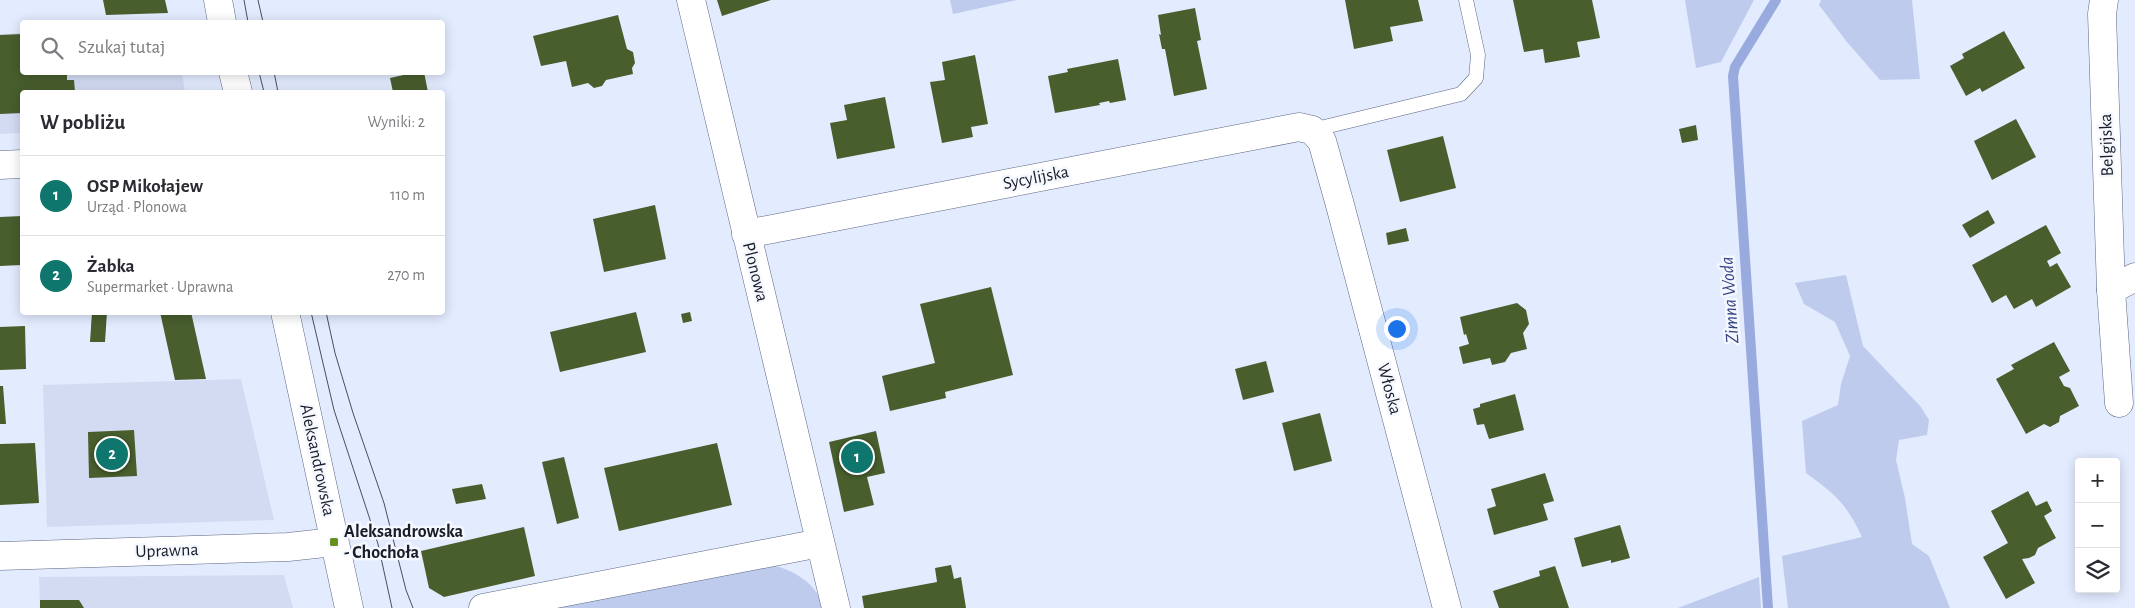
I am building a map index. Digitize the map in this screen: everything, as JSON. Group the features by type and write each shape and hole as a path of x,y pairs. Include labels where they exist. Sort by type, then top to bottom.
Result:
{"street":[{"path":"218,0 222,20"},
{"name":"Plonowa","path":"692,0 836,608"},
{"name":"Belgijska","path":"2104,0 2102,14 2111,290 2119,403"},
{"path":"234,75 238,90"},
{"name":"Sycylijska","path":"746,234 1299,127 1317,136"},
{"name":"Włoska","path":"1317,136 1340,204 1447,608"},
{"path":"0,165 20,164"},
{"path":"2111,290 2135,277"},
{"name":"Aleksandrowska","path":"286,315 349,608"},
{"name":"Uprawna","path":"0,556 288,547 334,542"},
{"path":"483,608 820,543"}],"lane":[{"path":"1317,136 1461,94 1476,78 1478,55 1466,0"}],"shaded area":[{"path":"950,0 1017,0 953,14"},
{"path":"1685,0 1754,0 1721,62 1696,68"},
{"path":"1821,0 1912,0 1920,79 1880,80 1847,42 1819,5"},
{"path":"20,33 20,75 182,75 185,90 20,90 20,133 0,134 0,34"},
{"path":"1846,275 1863,346 1921,407 1929,420 1927,435 1899,440 1896,460 1905,498 1912,544 1929,556 1950,608 1788,608 1782,556 1862,537 1851,516 1839,500 1806,473 1802,421 1838,405 1841,384 1850,356 1835,322 1804,304 1795,283"},
{"path":"241,379 274,520 47,527 43,385"},
{"path":"772,565 804,579 816,592 823,608 541,608"},
{"path":"284,575 293,608 40,608 39,577"},
{"path":"1759,577 1761,608 1678,608"}],"building":[{"path":"103,0 165,0 168,13 106,15"},
{"path":"717,0 771,0 722,16"},
{"path":"1345,0 1418,0 1423,21 1390,27 1393,41 1354,49"},
{"path":"1513,0 1592,0 1600,38 1577,42 1580,57 1545,63 1543,49 1524,52"},
{"path":"1195,8 1201,40 1197,41 1207,89 1174,96 1165,49 1162,49 1159,34 1161,35 1158,15"},
{"path":"618,15 627,49 633,52 635,63 632,68 633,74 606,80 602,86 594,88 588,83 572,87 566,61 541,66 533,36"},
{"path":"2004,31 2025,68 1982,92 1980,88 1966,96 1950,66 1964,58 1962,54"},
{"path":"20,34 20,75 67,75 67,80 74,80 75,90 20,90 20,113 0,114 0,35"},
{"path":"975,55 988,124 971,127 973,137 942,143 930,82 945,80 942,62"},
{"path":"1118,59 1126,100 1110,103 1109,101 1099,103 1100,105 1055,113 1048,76 1068,72 1067,69"},
{"path":"404,75 425,75 428,90 393,90 390,78"},
{"path":"885,97 895,148 837,159 830,123 847,120 844,105"},
{"path":"2016,119 2036,157 1992,180 1974,141"},
{"path":"1696,125 1698,140 1682,143 1679,129"},
{"path":"1443,136 1456,188 1400,202 1387,150"},
{"path":"655,205 666,259 604,272 593,219"},
{"path":"1988,210 1995,223 1970,238 1962,225"},
{"path":"20,216 20,265 0,266 0,217"},
{"path":"2046,225 2061,253 2047,261 2050,267 2057,263 2071,287 2036,307 2032,299 2014,309 2006,295 1992,303 1972,265"},
{"path":"1406,228 1409,241 1388,245 1386,233"},
{"path":"991,287 1013,375 945,392 946,398 890,411 882,376 935,363 920,304"},
{"path":"1517,303 1526,310 1529,324 1523,333 1527,349 1511,353 1505,362 1492,365 1490,358 1463,364 1459,347 1469,344 1466,334 1464,335 1460,317"},
{"path":"636,312 646,352 560,372 550,332"},
{"path":"690,312 692,321 683,323 681,314"},
{"path":"92,315 107,315 105,342 90,342"},
{"path":"161,315 192,315 206,379 175,380"},
{"path":"25,326 26,369 0,370 0,327"},
{"path":"2054,342 2070,371 2059,377 2064,386 2070,388 2079,406 2060,416 2059,422 2050,427 2044,424 2026,434 1996,379 2014,369 2011,365"},
{"path":"1266,361 1274,392 1243,400 1235,369"},
{"path":"0,386 3,386 6,424 0,424"},
{"path":"1515,394 1524,430 1489,439 1484,424 1477,425 1473,409 1480,407 1480,404"},
{"path":"1320,413 1332,461 1294,471 1282,423"},
{"path":"134,430 137,476 89,478 88,432"},
{"path":"876,431 885,473 867,477 874,505 844,512 829,442"},
{"path":"35,443 39,503 0,505 0,444"},
{"path":"717,443 732,505 619,531 604,468"},
{"path":"564,457 579,518 557,524 542,462"},
{"path":"1545,473 1554,501 1543,504 1548,520 1494,535 1487,509 1496,506 1491,489"},
{"path":"482,484 486,499 456,504 452,489"},
{"path":"2028,491 2036,506 2047,501 2052,511 2044,516 2056,538 2038,548 2035,555 2022,559 2035,583 2006,599 1983,557 2008,543 1991,511"},
{"path":"1620,525 1630,558 1611,563 1611,560 1582,567 1574,538"},
{"path":"524,527 535,576 444,597 429,588 421,551"},
{"path":"951,565 954,579 961,577 966,608 864,608 862,596 937,582 935,568"},
{"path":"1555,566 1569,608 1499,608 1493,591 1540,576 1539,571"},
{"path":"40,600 79,600 84,608 40,608"}],"waterway":[{"name":"Zimna Woda","path":"1768,608 1733,76 1735,67 1776,0"}],"tram line":[{"path":"244,0 248,20"},
{"path":"258,0 263,20"},
{"path":"260,75 264,90"},
{"path":"275,75 278,90"},
{"path":"312,315 334,410 378,544 392,608"},
{"path":"327,315 335,353 353,413 384,503 406,590 413,608"}],"place":[{"name":"Żabka","path":"112,454"},
{"name":"OSP Mikołajew","path":"857,457"},
{"name":"Aleksandrowska - Chochoła","path":"334,542"}]}
